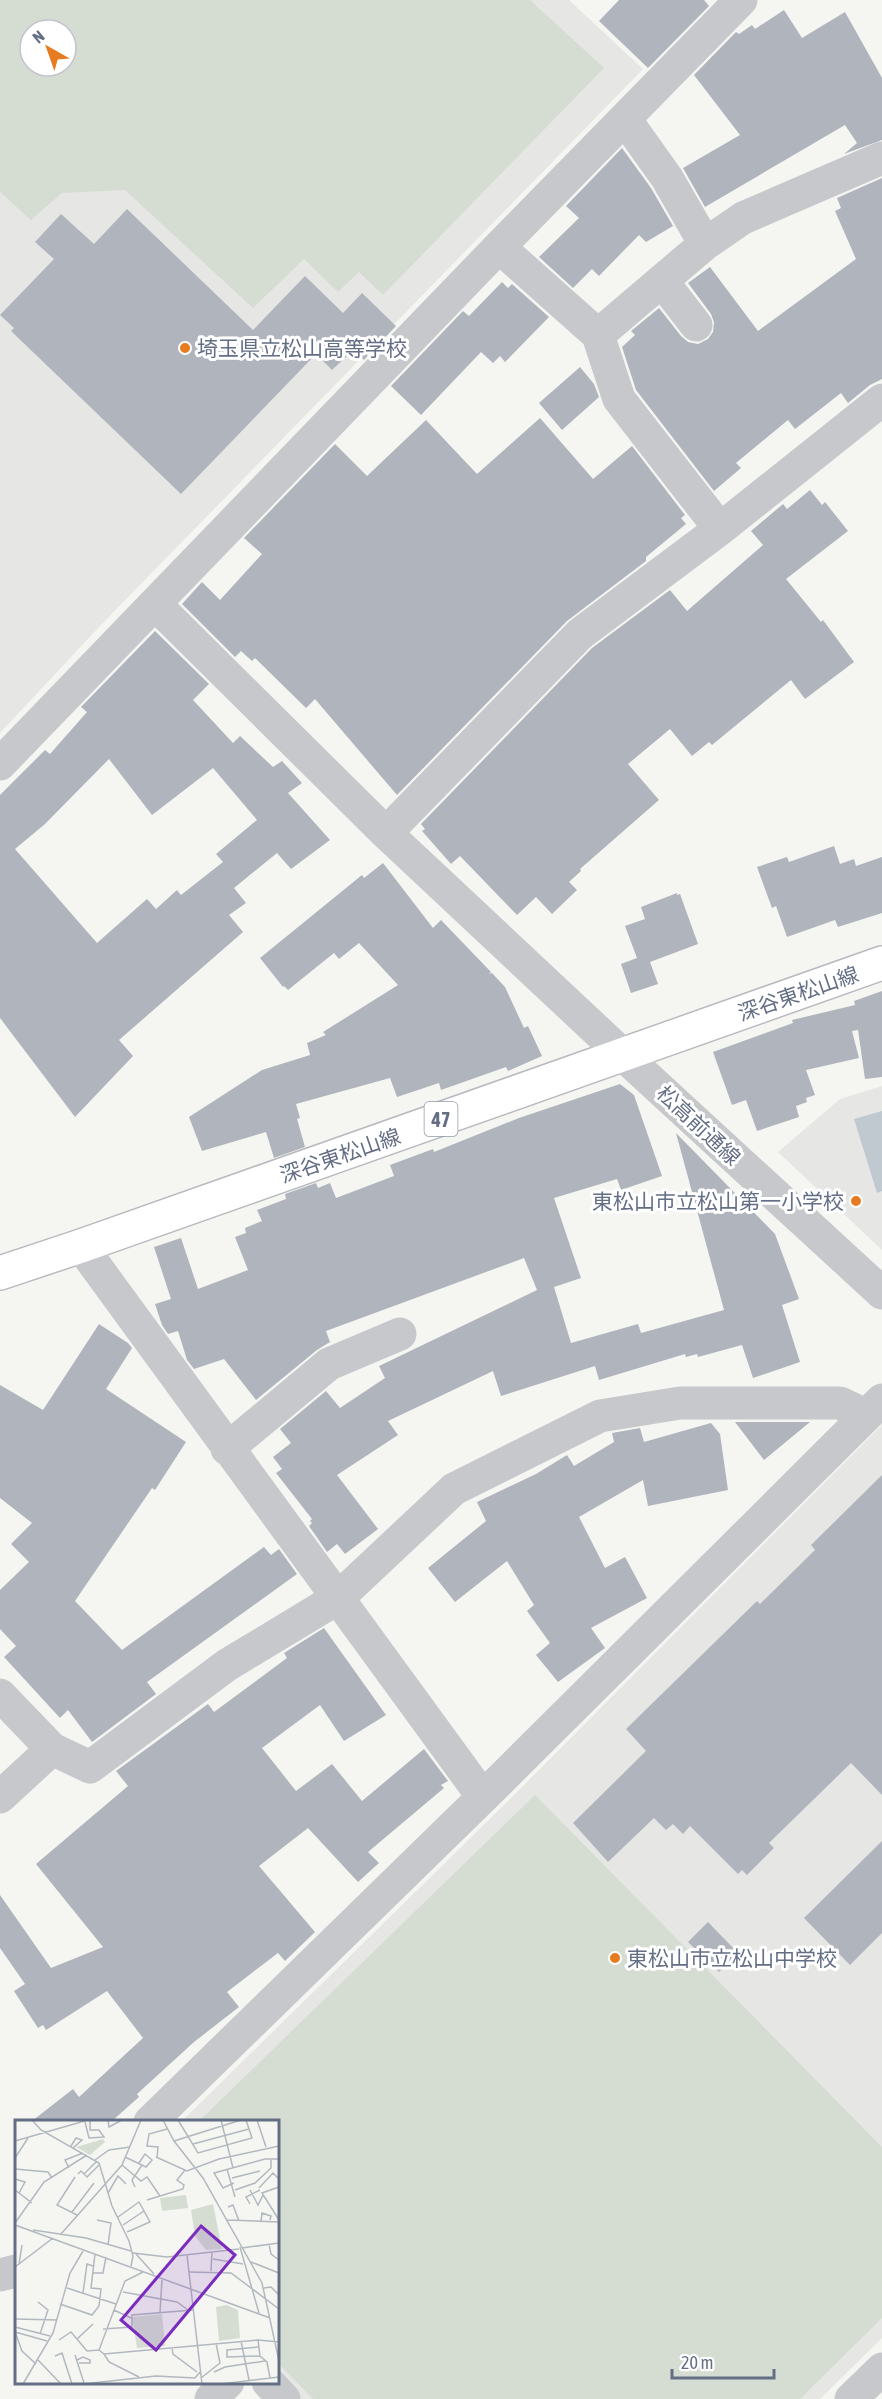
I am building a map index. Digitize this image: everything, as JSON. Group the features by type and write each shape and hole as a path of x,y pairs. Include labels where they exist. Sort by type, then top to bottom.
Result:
{"main road":[{"name":"深谷東松山線","path":"0,1273 882,963"}],"street":[{"path":"0,764 741,0"},
{"path":"625,119 666,178 705,244"},
{"path":"598,335 705,244 743,218 882,158"},
{"path":"499,247 598,335 619,399 720,529"},
{"path":"662,281 696,325"},
{"path":"386,833 580,634 720,529 882,400"},
{"name":"松高前通線","path":"155,604 386,833 882,1293"},
{"path":"81,1246 483,1797"},
{"path":"227,1449 329,1364 400,1335"},
{"path":"0,1695 52,1749 90,1767 227,1665 338,1598 454,1490 600,1416 680,1403 840,1403 874,1408"},
{"path":"151,2120 483,1797 874,1408"},
{"path":"0,1797 52,1749"},
{"path":"0,2275 15,2271"},
{"path":"852,2399 882,2369"},
{"path":"211,2399 226,2384"},
{"path":"270,2384 284,2399"}],"shaded area":[{"name":"埼玉県立松山高等学校","path":"0,0 569,0 643,69 99,627 0,733"},
{"path":"0,0 530,0 604,68 383,295 359,272 338,292 304,259 253,308 125,190 62,193 31,220 0,192"},
{"name":"東松山市立松山第一小学校","path":"882,1086 882,1250 778,1152 840,1099"},
{"path":"882,1111 882,1191 877,1193 854,1119"},
{"name":"東松山市立松山中学校","path":"882,1425 882,2338 820,2399 293,2399 279,2383 279,2120 183,2120 515,1794"},
{"name":"東松山市立松山中学校","path":"535,1795 882,2147 882,2318 800,2399 313,2399 279,2364 279,2120 200,2120"}],"building":[{"path":"619,0 704,0 709,6 648,68 599,21"},
{"path":"784,10 802,38 845,12 882,78 882,140 844,154 857,143 845,125 705,207 683,168 740,135 694,75 736,32 739,34 752,25 755,29"},
{"path":"622,148 651,188 673,226 646,242 639,235 599,276 592,269 573,288 539,257 579,218 566,206"},
{"path":"882,178 882,379 870,385 848,403 841,393 795,429 788,420 736,463 741,468 714,491 636,390 622,347 635,335 631,331 659,308 688,342 698,344 708,339 713,332 714,322 711,314 688,283 710,267 758,331 856,259 835,211 841,208 837,198"},
{"path":"127,209 253,330 305,276 343,313 362,293 396,326 364,360 353,350 332,370 316,354 181,494 11,331 14,328 0,315 54,259 35,242 61,214 94,244"},
{"path":"502,282 508,288 512,284 549,317 505,362 500,356 493,363 481,352 421,415 391,386 463,311 469,316"},
{"path":"580,367 594,384 599,397 562,430 539,403"},
{"path":"540,418 593,479 632,446 685,515 681,518 686,524 646,557 646,561 567,621 397,795 315,699 306,708 255,658 252,661 241,651 235,657 182,604 202,582 220,600 262,554 244,538 335,444 367,476 426,420 477,474"},
{"path":"810,490 822,505 825,502 848,531 786,579 821,622 823,620 854,662 805,699 791,680 712,745 709,742 692,756 670,729 628,764 659,800 580,869 581,871 569,882 577,890 552,914 536,897 517,915 460,856 451,864 422,831 425,829 421,824 592,648 670,590 687,611 763,545 751,531 783,504 787,509"},
{"path":"155,631 209,684 193,700 233,743 240,736 273,767 282,761 302,783 288,793 330,840 291,869 277,853 234,888 246,903 229,915 243,932 119,1040 133,1056 75,1117 0,1018 0,795 45,750 50,754 87,712 81,707","holes":["109,759 152,815 213,768 257,820 216,854 223,862 181,895 177,890 156,909 147,899 97,943 15,849 45,824"]},
{"path":"834,846 840,864 854,859 856,866 882,857 882,913 838,927 835,920 787,937 776,906 772,908 757,867 787,857 789,862"},
{"path":"383,863 433,928 441,920 491,972 489,974 492,973 505,987 524,1028 528,1026 542,1056 508,1071 506,1067 441,1090 439,1083 397,1097 390,1078 296,1104 300,1118 297,1119 305,1147 274,1158 266,1132 202,1151 189,1117 262,1070 310,1055 307,1043 326,1035 323,1032 398,985 359,943 339,959 334,953 288,990 260,958 362,875 364,878"},
{"path":"677,893 677,895 680,894 698,944 650,962 658,984 631,993 621,964 637,958 625,926 645,919 641,907"},
{"path":"882,991 882,1077 865,1079 858,1030 852,1031 859,1058 806,1070 815,1095 806,1098 807,1102 796,1106 799,1117 757,1131 746,1100 732,1105 713,1052 793,1023 792,1020 855,1005 854,1001"},
{"path":"620,1084 634,1095 662,1176 621,1190 617,1179 554,1198 581,1278 554,1287 571,1343 638,1324 641,1333 724,1310 676,1133 775,1234 799,1299 782,1305 800,1362 753,1378 742,1345 698,1357 697,1354 686,1357 685,1354 599,1380 595,1366 501,1396 493,1371 388,1421 398,1435 337,1475 378,1529 345,1554 337,1544 327,1552 309,1526 312,1519 276,1473 282,1469 273,1457 291,1443 280,1429 326,1391 340,1408 385,1378 379,1366 537,1290 524,1258 326,1331 330,1342 256,1400 224,1359 194,1369 187,1360 178,1331 168,1334 162,1325 155,1304 171,1299 154,1247 181,1238 198,1289 248,1270 235,1237 246,1233 245,1228 262,1221 257,1210 286,1199 285,1194 316,1183 318,1188 330,1183 336,1198 394,1176 390,1165 433,1149 434,1152 519,1118"},
{"path":"99,1324 132,1348 106,1389 186,1442 155,1490 152,1488 75,1601 122,1650 264,1547 271,1555 279,1549 297,1574 147,1682 156,1694 92,1742 68,1710 60,1718 4,1657 16,1646 0,1629 0,1590 29,1562 11,1544 32,1523 0,1498 0,1385 43,1410"},
{"path":"735,1422 810,1422 764,1460"},
{"path":"711,1423 720,1434 728,1490 648,1506 643,1480 579,1517 605,1568 625,1557 647,1598 591,1628 605,1648 558,1682 536,1655 550,1643 527,1611 534,1605 507,1561 455,1602 428,1568 486,1521 477,1502 536,1474 567,1455 574,1466 614,1442 612,1433 640,1428 644,1442"},
{"path":"882,1475 882,1795 851,1763 769,1843 774,1848 747,1875 742,1870 738,1874 690,1826 683,1834 673,1824 666,1830 654,1818 608,1862 573,1823 646,1751 626,1729 757,1601 760,1604 815,1550 811,1545"},
{"path":"324,1628 386,1715 344,1741 320,1705 262,1748 296,1791 332,1764 362,1801 424,1749 448,1781 441,1785 444,1788 368,1852 379,1863 358,1882 308,1828 259,1866 315,1932 285,1961 278,1953 227,1992 239,2007 194,2042 137,2094 139,2097 113,2120 33,2120 73,2089 79,2097 143,2038 107,1991 46,2030 43,2025 38,2028 14,1991 25,1984 0,1948 0,1895 51,1968 103,1947 36,1864 128,1786 116,1771 208,1704 214,1712 287,1658 284,1653"},
{"path":"882,1841 882,1933 850,1965 804,1918"},
{"path":"708,1922 738,1953 719,1972 688,1942"}],"place":[{"name":"埼玉県立松山高等学校","path":"185,348"},
{"name":"東松山市立松山第一小学校","path":"856,1201"},
{"name":"東松山市立松山中学校","path":"615,1958"}]}
